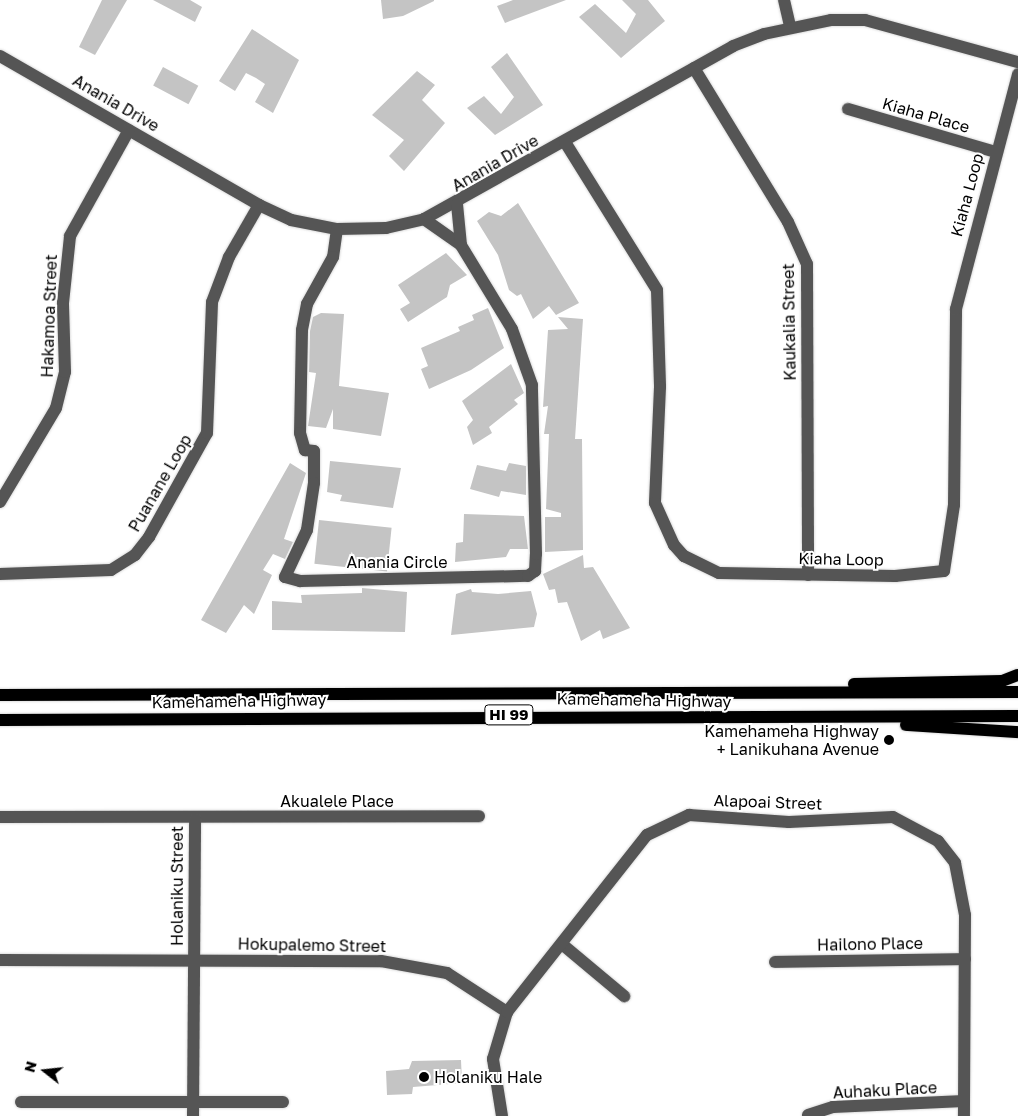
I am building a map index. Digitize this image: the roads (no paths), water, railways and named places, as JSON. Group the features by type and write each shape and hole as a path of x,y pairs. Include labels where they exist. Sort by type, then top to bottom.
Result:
{"main road":[{"path":"761,692 905,680 1002,681 1018,675"},
{"name":"Kamehameha Highway","path":"0,695 1018,692"},
{"name":"Kamehameha Highway","path":"0,720 552,714 816,719 1018,716"},
{"path":"816,719 1018,732"}],"street":[{"path":"784,0 790,28"},
{"name":"Anania Drive","path":"1,59 129,130 259,206 291,220 338,229 386,228 424,219 457,204 734,46 790,28 866,20 1018,62"},
{"name":"Kaukalia Street","path":"694,68 788,222 807,264 808,575"},
{"name":"Kiaha Loop","path":"565,142 658,290 660,387 655,503 662,526 684,556 719,573 895,576 944,571 954,505 956,309 1018,74"},
{"name":"Kiaha Place","path":"848,110 996,152"},
{"name":"Hakamoa Street","path":"0,502 56,408 64,372 62,303 70,236 129,130"},
{"name":"Anania Circle","path":"457,204 461,245"},
{"name":"Puanane Loop","path":"0,574 111,570 135,555 148,538 207,433 212,302 229,257 259,206"},
{"name":"Anania Circle","path":"338,229 334,257 307,304 302,330 300,433 305,450 314,451 314,483 307,530 285,577 300,581 516,577 535,571 532,385 512,329 461,245 424,219"},
{"name":"Alapoai Street","path":"502,1116 493,1059 507,1012 563,945 646,834 660,825 689,815 789,822 893,817 938,841 955,863 965,915 964,1116"},
{"name":"Akualele Place","path":"195,819 479,816"},
{"name":"Holaniku Street","path":"0,817 195,819 192,1116"},
{"path":"563,945 624,996"},
{"name":"Hokupalemo Street","path":"0,960 194,959 382,961 447,974 507,1012"},
{"name":"Hailono Place","path":"775,962 965,959"},
{"path":"21,1102 192,1100 283,1102"},
{"name":"Auhaku Place","path":"808,1115 833,1107 964,1101"}],"place":[{"name":"Kamehameha Highway + Lanikuhana Avenue","path":"889,740"},
{"name":"Holaniku Hale","path":"424,1077"}]}
